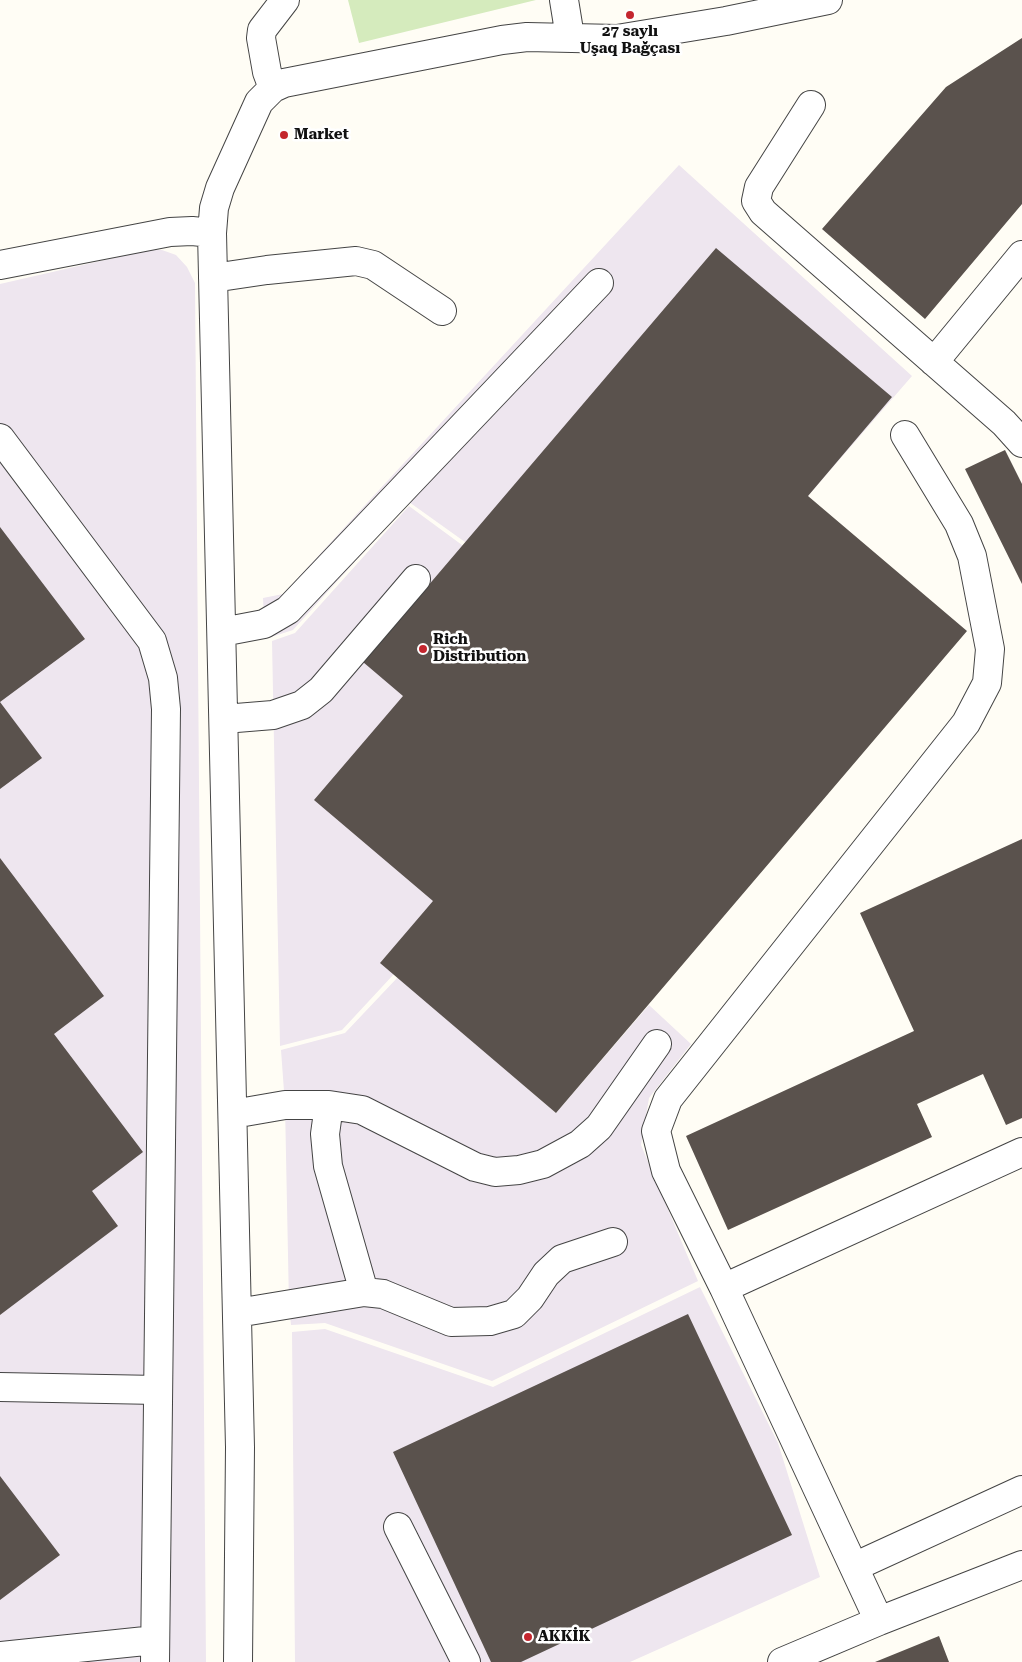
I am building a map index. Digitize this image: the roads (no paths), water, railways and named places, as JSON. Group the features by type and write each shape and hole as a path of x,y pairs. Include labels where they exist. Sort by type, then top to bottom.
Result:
{"street":[{"path":"273,88 267,72 261,38 262,30 285,0"},
{"path":"564,0 570,37"},
{"path":"238,1662 240,1447 212,233 214,208 220,188 259,102 273,88 284,83 502,40 527,37 617,39 828,0"},
{"path":"812,105 759,187 756,201 763,212 1004,423 1022,443"},
{"path":"0,265 170,232 192,231 212,233"},
{"path":"934,362 1022,255"},
{"path":"214,278 294,266 356,260 373,265 442,311"},
{"path":"222,632 264,624 288,610 598,283"},
{"path":"879,1621 724,1288 666,1171 656,1131 668,1099 966,723 987,683 990,649 972,556 959,524 905,435"},
{"path":"0,438 152,641 163,678 166,709 155,1651 0,1656"},
{"path":"224,719 273,715 302,704 321,690 416,579"},
{"path":"233,1114 285,1105 329,1104 362,1110 475,1167 495,1172 519,1170 543,1164 580,1144 599,1127 657,1044"},
{"path":"329,1104 325,1134 328,1166 364,1292"},
{"path":"724,1288 1022,1152"},
{"path":"237,1313 364,1292 382,1294 451,1322 490,1321 514,1314 530,1298 546,1274 562,1259 613,1242"},
{"path":"0,1386 158,1390"},
{"path":"854,1566 1022,1490"},
{"path":"398,1527 466,1662"},
{"path":"782,1662 879,1621 1022,1565"}],"place":[{"name":"27 saylı Uşaq Bağçası","path":"630,15"},
{"name":"Market","path":"284,135"},
{"name":"Rich Distribution","path":"423,649"},
{"name":"AKKİK","path":"528,1637"}]}
